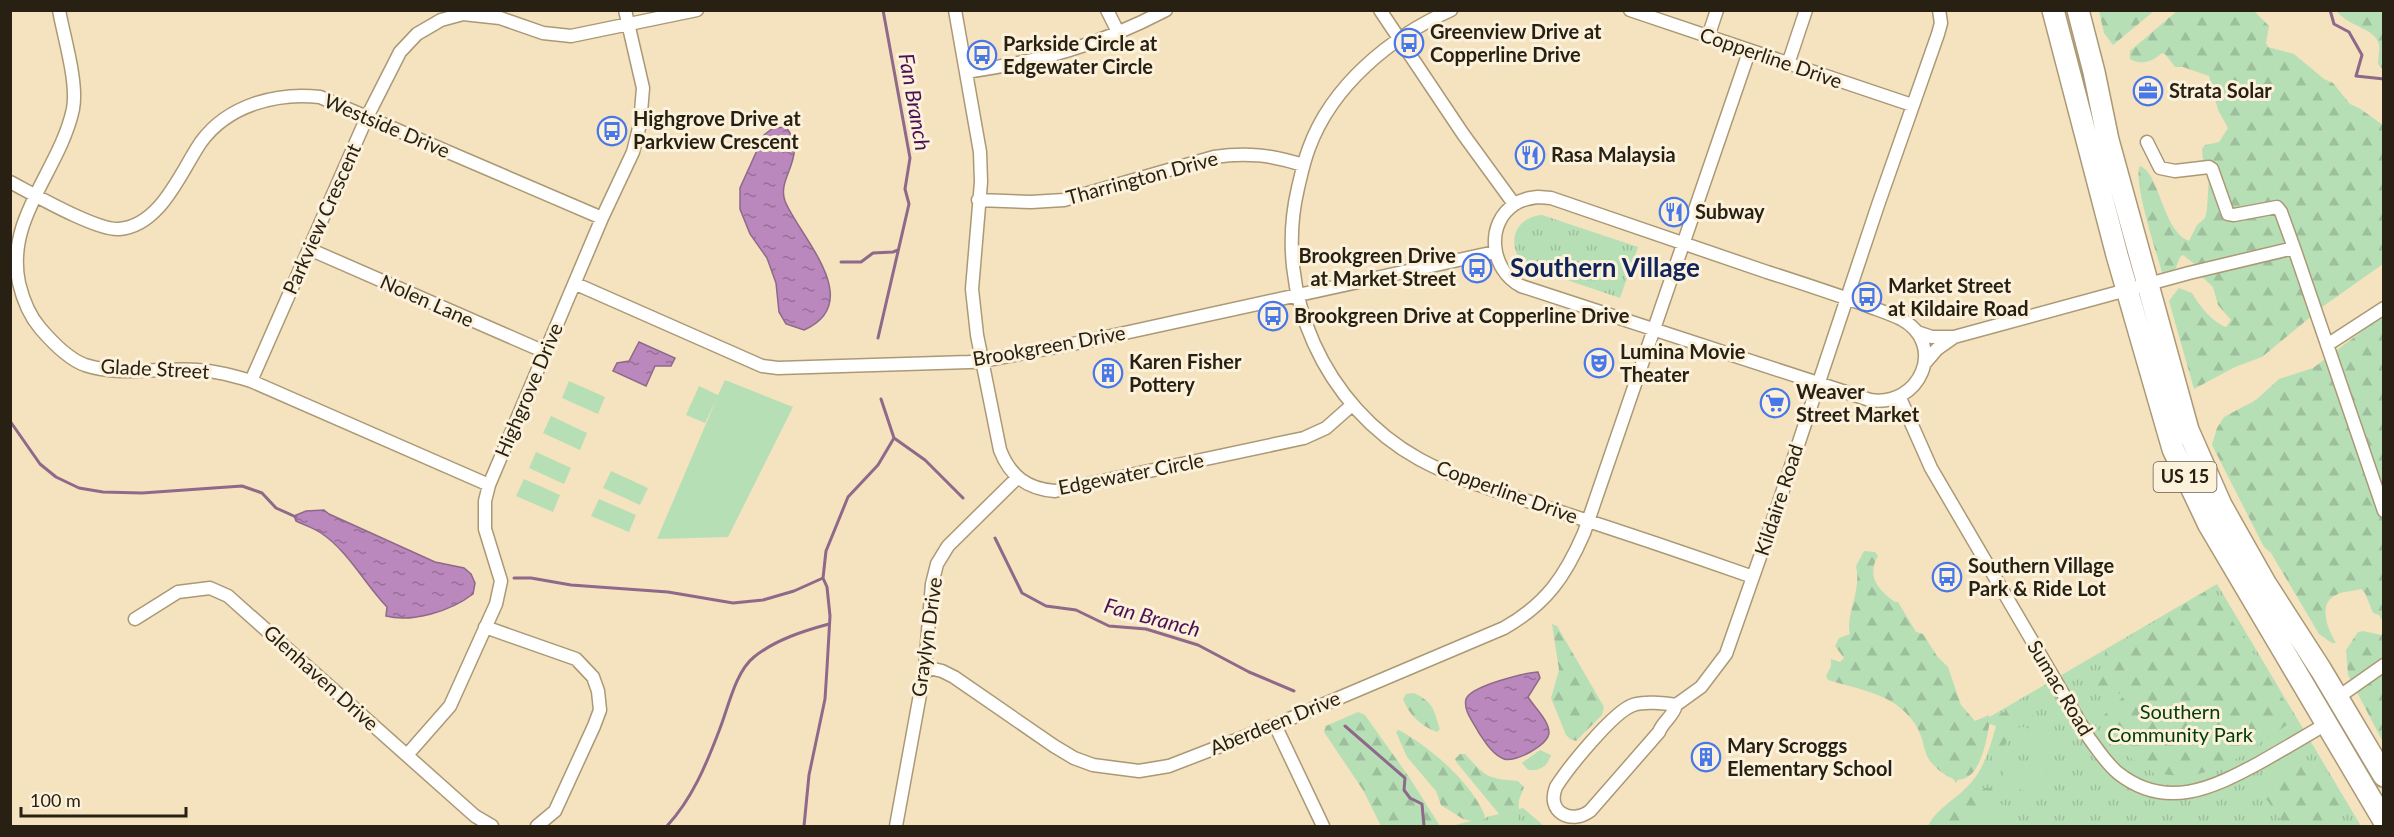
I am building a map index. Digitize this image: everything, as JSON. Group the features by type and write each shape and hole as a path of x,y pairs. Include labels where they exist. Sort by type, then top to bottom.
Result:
{"highway":[{"name":"US 15","path":"2053,10 2127,291 2173,449 2190,489 2265,622 2384,821"},
{"name":"US 15","path":"2078,10 2108,140 2188,430 2221,505 2265,583 2384,776"}],"street":[{"name":"Glade Street","path":"59,10 73,81 73,107 65,137 27,211 19,240 15,265 22,295 32,319 64,352 83,364 108,370 197,369 225,373 251,381 489,485"},
{"name":"Highgrove Drive","path":"407,755 450,706 496,604 501,581 485,529 485,501 489,485 602,218 633,152 640,124 643,88 626,10"},
{"name":"Parkview Crescent","path":"251,381 367,117 400,52 417,34 441,20 463,14 500,18 543,33 571,36 697,10"},
{"path":"955,10 980,152 972,289 1000,450 1007,467 1017,478"},
{"path":"1107,10 1119,34"},
{"path":"966,72 1046,58 1088,46 1119,34 1166,10"},
{"path":"1380,10 1463,134 1514,204"},
{"name":"Copperline Drive","path":"1451,10 1400,38 1368,63 1338,98 1309,146 1295,199 1291,258 1306,325 1318,355 1352,405 1388,438 1418,459 1465,480 1754,577"},
{"name":"Copperline Drive","path":"1630,10 1749,52 1912,105"},
{"path":"1708,36 1717,10"},
{"path":"1788,64 1806,10"},
{"name":"Kildaire Road","path":"1676,705 1674,713 1662,724 1659,732 1590,811 1584,816 1574,818 1559,812 1553,800 1556,787 1619,714 1640,703 1676,705 1701,687 1720,664 1754,577 1912,105 1938,34 1941,23 1939,10"},
{"name":"Aberdeen Drive","path":"925,667 954,677 1053,746 1074,758 1115,770 1139,771 1169,766 1504,628 1542,602 1562,577 1589,521 1749,52"},
{"name":"Westside Drive","path":"10,182 100,226 120,229 139,222 154,212 168,197 202,140 221,122 269,98 300,95 320,97 602,218"},
{"path":"2146,141 2160,168 2175,171 2208,167 2212,169 2228,214 2234,215 2277,207 2282,212 2381,496 2384,511"},
{"name":"Tharrington Drive","path":"978,200 1030,202 1064,200 1230,154 1262,154 1303,165"},
{"path":"1954,337 1937,349 1924,364 1914,387 1900,398 1890,401 1870,400 1521,286 1510,278 1495,252 1497,230 1502,216 1514,204 1538,197 1551,198 1847,298 1901,319 1917,332 1932,337 1954,337 2294,248"},
{"name":"Nolen Lane","path":"309,249 545,352"},
{"name":"Brookgreen Drive","path":"576,284 762,366 778,368 983,361 1495,252"},
{"path":"2327,345 2384,308"},
{"path":"1917,332 1924,346 1924,364"},
{"name":"Sumac Road","path":"1900,398 1930,468 2089,738 2118,772 2134,783 2159,791 2186,792 2209,788 2279,752 2326,724"},
{"name":"Edgewater Circle","path":"1017,478 1037,489 1055,491 1304,438 1326,428 1352,405"},
{"name":"Graylyn Drive","path":"896,826 925,667 932,584 941,554 1017,478"},
{"name":"Glenhaven Drive","path":"135,619 185,590 210,588 228,596 475,816 492,826"},
{"path":"485,627 576,659 593,677 598,691 600,710 594,726 555,811 537,826"},
{"path":"2337,698 2384,665"},
{"path":"1275,724 1323,826"}],"green space":[{"path":"2099,10 2154,11 2113,45 2104,33"},
{"path":"2177,11 2254,11 2269,26 2266,43 2268,47 2294,54 2324,79 2333,83 2350,104 2383,125 2383,264 2325,305 2262,357 2235,367 2194,389 2169,301 2179,288 2192,293 2206,313 2221,325 2226,327 2231,320 2218,305 2213,287 2199,274 2197,266 2183,255 2175,270 2163,276 2142,202 2138,174 2140,166 2147,171 2173,226 2189,241 2197,225 2205,218 2207,209 2209,176 2203,161 2202,149 2205,145 2219,142 2228,128 2218,110 2209,76 2183,67 2175,67 2162,53 2147,62 2130,59 2130,51"},
{"path":"2337,11 2383,11 2383,70 2378,64 2379,44 2376,39 2366,30 2346,20"},
{"path":"1542,215 1638,247 1620,298 1526,266 1516,250 1515,234 1524,221"},
{"path":"2383,311 2383,622 2379,615 2373,613 2361,589 2338,594 2327,603 2326,610 2327,624 2336,643 2332,643 2319,634 2271,553 2264,547 2212,445 2217,428 2224,417 2256,400 2279,379 2313,368 2373,323"},
{"path":"725,380 793,407 728,537 657,539 717,398 705,423 686,415 699,386 718,395"},
{"path":"569,381 605,397 598,414 562,398"},
{"path":"551,416 587,433 580,450 543,433"},
{"path":"536,452 571,468 564,484 529,468"},
{"path":"611,471 648,488 640,505 603,488"},
{"path":"524,479 560,495 553,512 516,496"},
{"path":"599,499 636,515 629,532 591,516"},
{"path":"1864,551 1875,552 1878,556 1873,570 1879,587 1895,602 1898,602 1916,632 1923,634 1937,656 1948,667 1961,705 1975,721 1989,715 1984,749 1975,769 1969,776 1961,779 1951,778 1934,766 1927,756 1915,725 1909,716 1891,701 1874,693 1828,680 1826,676 1831,666 1831,659 1840,662 1844,658 1835,646 1839,638 1850,634 1850,619 1857,584 1856,566"},
{"name":"Southern Community Park","path":"2217,584 2361,826 1928,826 1946,805 1974,780 1986,758 1996,726 1987,723 1976,751 1956,783 1933,750"},
{"path":"2211,588 2296,719 2233,761 2210,771 2185,777 2154,773 2123,753 2100,719 2128,692 2106,696 2097,691 2096,681 2104,668 2105,652"},
{"path":"1552,624 1557,626 1604,707 1602,715 1576,741 1566,735 1551,698 1559,670"},
{"path":"2358,632 2383,634 2383,742 2348,675 2346,650"},
{"path":"1414,693 1426,700 1432,707 1440,729 1437,732 1421,723 1408,710 1403,699 1406,694"},
{"path":"2017,706 2030,711 2037,722 2016,717 2012,720 1993,781 1985,781 1994,750 1998,715"},
{"path":"1358,712 1365,715 1440,826 1381,826 1363,790 1324,732 1326,726"},
{"path":"2020,726 2058,738 2050,763 2011,750"},
{"path":"1399,730 1424,746 1460,779 1485,816 1482,823 1463,819 1441,805 1436,791 1407,757 1396,732"},
{"path":"1540,750 1551,755 1547,763 1539,769 1528,770 1522,763"},
{"path":"1460,754 1465,754 1488,775 1518,781 1524,787 1519,800 1518,826 1509,826 1457,763 1455,759"},
{"path":"2009,758 2047,770 2039,795 2000,783"},
{"path":"2315,762 2326,772 2337,789 2339,810 2314,826 2285,826 2256,784 2291,767"},
{"path":"1974,788 1992,788 1994,791 1990,800 1961,817 1960,820 1964,826 1933,826 1952,803"},
{"path":"1999,804 2010,807 2022,826 1974,826 1977,816"},
{"path":"1523,808 1544,826 1451,826"}],"water":[{"path":"786,127 794,148 783,192 785,201 814,250 829,286 830,303 822,318 804,330 786,324 779,312 776,283 767,258 750,234 740,209 740,188 764,135 773,128"},
{"path":"639,342 675,358 671,366 655,366 646,386 613,371 617,363 629,361"},
{"path":"324,510 435,562 464,568 471,574 475,583 473,594 454,606 431,614 407,618 386,616 387,607 340,549 318,531 296,521 294,516 306,511"},
{"path":"1538,672 1540,678 1528,697 1547,723 1549,733 1537,748 1523,756 1504,759 1493,751 1479,733 1467,712 1466,699 1477,689 1487,685"}],"waterway":[{"name":"Fan Branch","path":"878,338 909,204 905,189 910,158 883,10"},
{"path":"2330,10 2334,24 2349,32 2362,55 2356,76 2384,79"},
{"path":"841,262 861,262 873,253 898,250"},
{"name":"Fan Branch","path":"881,399 894,438 925,460 963,498"},
{"path":"10,421 40,464 56,477 79,488 103,492 142,493 242,486 262,493 276,508 296,517"},
{"path":"804,826 809,775 825,699 830,616 827,587 823,578 826,551 848,497 878,465 894,438"},
{"name":"Fan Branch","path":"995,538 1022,593 1046,606 1076,610 1109,626 1146,629 1198,645 1249,672 1294,691"},
{"path":"514,578 531,578 571,585 668,592 733,603 763,600 794,591 823,578"},
{"path":"667,826 684,805 698,781 737,681 747,664 762,651 780,641 829,624"},
{"name":"Fan Branch","path":"1345,726 1405,778 1404,790 1410,798 1422,804 1424,826"}],"place":[{"name":"Greenview Drive at Copperline Drive","path":"1409,43"},
{"name":"Parkside Circle at Edgewater Circle","path":"982,55"},
{"name":"Strata Solar","path":"2148,91"},
{"name":"Highgrove Drive at Parkview Crescent","path":"612,131"},
{"name":"Rasa Malaysia","path":"1530,155"},
{"name":"Subway","path":"1674,212"},
{"name":"Brookgreen Drive at Market Street","path":"1477,268"},
{"name":"Market Street at Kildaire Road","path":"1867,297"},
{"name":"Brookgreen Drive at Copperline Drive","path":"1273,316"},
{"name":"Lumina Movie Theater","path":"1599,363"},
{"name":"Karen Fisher Pottery","path":"1108,373"},
{"name":"Weaver Street Market","path":"1775,403"},
{"name":"Southern Village Park & Ride Lot","path":"1947,577"},
{"name":"Mary Scroggs Elementary School","path":"1706,757"}],"district":[{"name":"Southern Village","path":"1605,268"}]}
